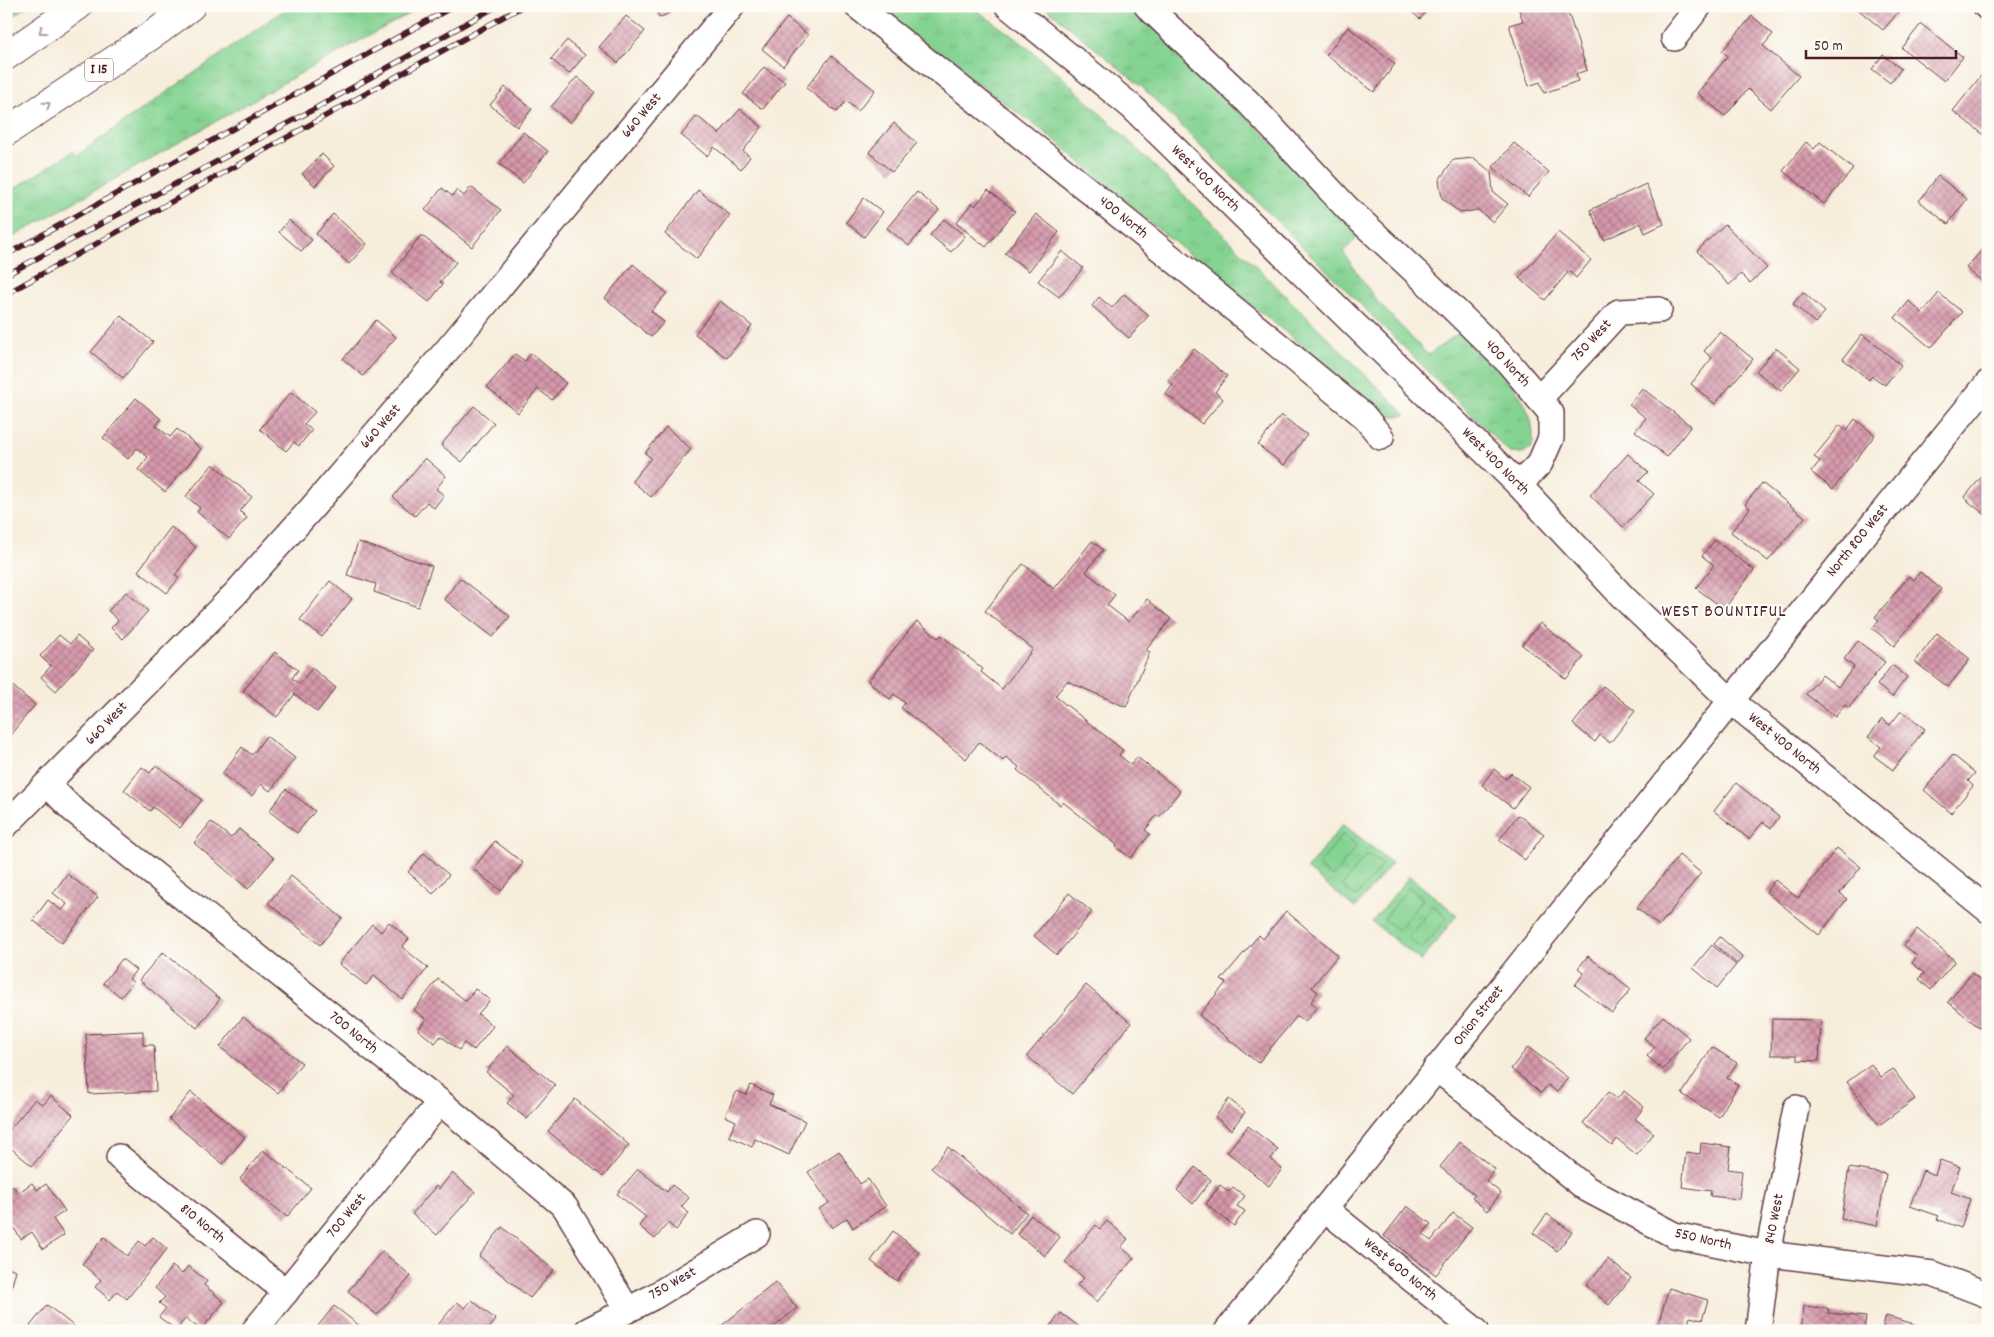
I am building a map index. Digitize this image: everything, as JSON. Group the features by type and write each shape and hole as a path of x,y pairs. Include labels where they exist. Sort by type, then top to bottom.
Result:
{"highway":[{"path":"6,56 78,6"},
{"name":"I 15","path":"6,132 158,31 191,6"}],"street":[{"name":"660 West","path":"6,825 48,785 235,594 311,509 454,342 732,6"},
{"name":"400 North","path":"857,6 1013,128 1227,302 1363,415 1381,437"},
{"name":"West 400 North","path":"1008,6 1132,107 1519,485 1623,597 1731,701 1988,910"},
{"name":"400 North","path":"1147,6 1248,102 1347,208 1508,362 1550,413 1551,438 1540,463 1519,485"},
{"path":"1674,38 1699,6"},
{"name":"750 West","path":"1539,399 1619,312 1659,310"},
{"name":"North 800 West","path":"1731,701 1988,383"},
{"name":"Onion Street","path":"1227,1331 1731,701"},
{"name":"700 North","path":"48,785 72,809 440,1102 565,1207 627,1309"},
{"name":"550 North","path":"1436,1068 1587,1189 1674,1235 1768,1254 1933,1274 1988,1295"},
{"name":"700 West","path":"254,1331 440,1102"},
{"name":"840 West","path":"1758,1331 1768,1254 1796,1108"},
{"name":"810 North","path":"119,1157 286,1292"},
{"name":"West 600 North","path":"1325,1210 1476,1331"},
{"name":"750 West","path":"587,1331 653,1297 757,1234"}],"green space":[{"path":"6,6 28,6 6,21"},
{"path":"290,6 423,6 285,82 6,241 6,194 73,151 77,155"},
{"path":"872,6 971,6 1022,43 1060,75 1123,135 1406,415 1390,417 1146,219 1055,140"},
{"path":"1044,6 1131,6 1180,48 1361,233 1343,252 1376,300 1428,355 1460,332 1508,380 1527,408 1532,423 1533,440 1531,448 1522,453 1510,453 1142,87"},
{"path":"1343,824 1392,863 1355,908 1307,869"},
{"path":"1343,834 1357,846 1332,877 1318,866"},
{"path":"1367,854 1382,865 1356,897 1342,886"},
{"path":"1409,876 1457,915 1421,961 1372,922"},
{"path":"1409,887 1423,899 1398,930 1384,919"},
{"path":"1433,906 1447,918 1422,949 1408,938"}],"building":[{"path":"653,6 681,6 660,18"},
{"path":"1405,6 1431,6 1420,19"},
{"path":"1566,6 1587,70 1576,74 1578,81 1544,93 1540,82 1529,86 1509,25 1523,21 1518,7"},
{"path":"1854,6 1899,6 1902,8 1883,30"},
{"path":"626,16 645,31 618,63 599,47"},
{"path":"1752,16 1773,34 1763,46 1799,76 1771,109 1748,89 1725,116 1697,93 1728,56 1722,51"},
{"path":"787,18 808,35 783,66 762,49"},
{"path":"1921,24 1963,57 1944,81 1902,48"},
{"path":"1348,27 1395,64 1374,92 1326,55"},
{"path":"567,40 585,55 569,74 551,59"},
{"path":"1883,55 1901,69 1890,83 1872,69"},
{"path":"831,56 875,90 858,111 846,101 837,112 806,88"},
{"path":"764,67 785,82 763,109 743,94"},
{"path":"1984,72 1988,75 1988,138 1953,111"},
{"path":"577,77 595,92 570,123 551,107"},
{"path":"505,87 532,109 517,127 490,105"},
{"path":"740,109 762,127 743,151 750,157 741,169 714,147 707,156 681,135 697,116 719,134"},
{"path":"894,123 917,143 892,172 869,152"},
{"path":"523,132 548,151 523,183 499,164"},
{"path":"1806,142 1814,149 1820,142 1853,169 1824,204 1783,171"},
{"path":"1514,143 1549,172 1528,197 1493,167"},
{"path":"322,154 334,166 315,186 302,174"},
{"path":"1474,158 1491,172 1493,192 1508,204 1493,222 1478,210 1460,213 1442,198 1439,180 1453,160"},
{"path":"1938,176 1967,199 1948,224 1919,201"},
{"path":"1646,184 1664,224 1645,233 1641,223 1604,240 1590,210"},
{"path":"471,187 501,210 472,247 425,210 442,188 452,196 457,190 464,196"},
{"path":"698,190 730,215 697,259 665,234"},
{"path":"988,190 1015,211 986,247 956,223 972,203 975,206"},
{"path":"917,192 939,210 909,246 887,228"},
{"path":"864,198 883,212 864,237 846,222"},
{"path":"333,214 367,244 349,264 316,234"},
{"path":"1036,214 1059,232 1029,271 1005,253"},
{"path":"944,219 965,236 951,252 930,235"},
{"path":"289,220 312,240 301,251 279,232"},
{"path":"1725,224 1767,268 1750,283 1741,274 1729,285 1697,251"},
{"path":"1558,232 1591,260 1576,278 1569,271 1545,300 1519,278"},
{"path":"421,235 456,262 440,282 443,284 429,302 392,273"},
{"path":"1988,243 1988,286 1966,268"},
{"path":"1062,251 1083,268 1059,297 1038,281"},
{"path":"633,264 667,293 651,311 664,322 651,337 605,298"},
{"path":"1803,292 1825,312 1815,323 1793,304"},
{"path":"1939,293 1962,312 1931,348 1895,318 1909,301 1922,313"},
{"path":"1124,294 1149,315 1129,338 1092,306 1099,297 1112,308"},
{"path":"720,301 752,326 727,358 695,334"},
{"path":"121,316 153,342 123,378 91,352"},
{"path":"376,320 396,337 363,376 343,359"},
{"path":"1720,332 1753,359 1715,404 1691,384 1712,358 1704,351"},
{"path":"1862,334 1901,365 1885,385 1872,376 1869,380 1843,359"},
{"path":"1776,348 1800,368 1781,391 1756,371"},
{"path":"1194,349 1227,376 1215,392 1223,399 1202,424 1166,394 1173,385 1168,380"},
{"path":"531,353 566,383 552,400 538,389 518,413 487,387 515,354 525,361"},
{"path":"1642,388 1691,426 1667,457 1635,431 1646,418 1629,405"},
{"path":"291,392 315,412 304,424 312,430 299,446 294,442 286,451 260,429"},
{"path":"136,398 161,419 156,426 170,437 177,429 201,449 165,492 138,470 148,457 137,448 128,459 103,438"},
{"path":"474,406 494,423 462,462 441,445"},
{"path":"1281,415 1307,435 1284,465 1258,445"},
{"path":"1855,419 1875,435 1833,489 1811,472 1820,461 1814,457 1840,425 1847,430"},
{"path":"666,427 691,449 651,497 632,481 651,458 645,453"},
{"path":"1628,454 1648,472 1639,481 1654,494 1623,527 1590,495"},
{"path":"425,458 446,476 436,489 444,495 434,508 427,502 415,516 393,497"},
{"path":"213,464 252,497 240,511 247,518 229,539 197,512 200,508 186,496"},
{"path":"1988,469 1988,517 1964,498"},
{"path":"1762,483 1805,517 1768,561 1731,532 1750,508 1745,504"},
{"path":"171,527 196,547 175,575 179,578 167,593 138,571"},
{"path":"1715,540 1754,570 1724,609 1696,588 1714,565 1702,556"},
{"path":"1092,541 1103,550 1086,572 1115,595 1107,605 1129,622 1147,599 1171,619 1146,650 1150,652 1126,707 1067,681 1055,696 1123,750 1119,755 1131,765 1137,757 1180,791 1159,817 1157,815 1145,830 1150,834 1131,858 1063,802 1060,805 1017,770 1019,767 1006,757 1003,761 979,742 966,759 901,708 905,703 894,694 890,699 868,681 917,621 938,638 941,635 983,669 981,672 1002,689 1033,649 985,611 1023,564 1054,589"},
{"path":"358,542 432,566 418,607 374,592 376,584 347,575"},
{"path":"1920,572 1941,589 1894,646 1872,628 1879,621 1875,617 1909,576 1914,580"},
{"path":"460,578 510,616 493,637 444,599"},
{"path":"330,581 352,599 322,637 300,620"},
{"path":"126,592 148,611 123,639 111,628 118,620 108,611"},
{"path":"1540,623 1584,657 1566,679 1522,645"},
{"path":"1937,633 1970,659 1948,687 1915,662"},
{"path":"59,635 70,644 77,636 93,650 56,691 41,677 51,666 40,656"},
{"path":"1858,641 1885,662 1849,708 1845,705 1835,717 1806,694 1822,675 1838,687 1854,667 1844,659"},
{"path":"275,652 298,670 292,678 299,684 312,668 336,688 317,712 295,694 277,717 243,691"},
{"path":"1892,665 1907,677 1892,697 1877,685"},
{"path":"10,684 35,705 6,740 6,689"},
{"path":"1603,686 1635,711 1610,743 1600,735 1595,742 1573,724"},
{"path":"1901,711 1925,729 1893,770 1874,756 1881,747 1868,737 1882,719 1890,725"},
{"path":"266,736 295,758 270,791 261,784 252,796 222,774 242,747 252,755"},
{"path":"1953,755 1975,773 1968,781 1973,786 1951,813 1924,790"},
{"path":"156,765 202,800 180,828 153,807 150,811 124,790 142,767 150,773"},
{"path":"1494,769 1506,779 1511,773 1529,787 1513,808 1482,785"},
{"path":"1736,783 1779,817 1771,828 1763,822 1749,839 1714,811"},
{"path":"286,789 315,811 297,833 269,811"},
{"path":"1518,815 1544,834 1525,860 1499,840"},
{"path":"211,822 231,838 239,829 274,858 248,889 194,843"},
{"path":"495,841 523,863 501,891 473,869"},
{"path":"1837,848 1861,867 1840,893 1847,899 1819,935 1766,892 1775,880 1798,898"},
{"path":"424,853 449,875 433,894 408,872"},
{"path":"1679,855 1701,873 1659,926 1637,908"},
{"path":"67,874 98,897 62,943 33,920 48,900 62,911 67,904 53,893"},
{"path":"291,876 342,918 320,945 268,903"},
{"path":"1069,893 1092,912 1057,955 1034,936"},
{"path":"1286,911 1338,955 1312,987 1318,992 1311,1002 1317,1007 1305,1022 1297,1016 1258,1063 1199,1015 1226,983 1221,980 1259,935 1263,939"},
{"path":"389,922 409,939 402,947 428,968 402,999 374,976 366,985 339,964 372,924 381,932"},
{"path":"1917,929 1955,961 1931,990 1919,979 1924,973 1912,963 1917,956 1904,945"},
{"path":"1720,937 1743,957 1737,964 1714,944"},
{"path":"1712,945 1736,965 1717,988 1693,968"},
{"path":"163,952 220,999 197,1028 139,980"},
{"path":"1588,956 1631,989 1612,1013 1575,985 1584,973 1578,968"},
{"path":"122,959 136,970 129,979 133,982 121,997 103,983"},
{"path":"1972,973 1988,986 1988,1035 1948,1002"},
{"path":"438,979 466,1001 475,989 490,1000 478,1014 493,1026 474,1050 464,1043 459,1050 441,1036 435,1043 418,1030 426,1019 414,1010"},
{"path":"1086,985 1131,1023 1072,1094 1027,1056"},
{"path":"1663,1016 1689,1038 1663,1070 1647,1056 1655,1047 1644,1038"},
{"path":"243,1017 302,1063 278,1093 220,1047"},
{"path":"1772,1019 1821,1020 1819,1061 1797,1060 1797,1055 1771,1055"},
{"path":"143,1031 143,1045 154,1045 156,1091 89,1094 86,1034"},
{"path":"507,1046 555,1085 527,1119 507,1103 514,1095 486,1072"},
{"path":"1528,1047 1568,1078 1557,1092 1548,1085 1541,1093 1511,1069"},
{"path":"1712,1047 1737,1063 1727,1078 1738,1085 1719,1117 1682,1094"},
{"path":"1871,1064 1881,1077 1893,1069 1915,1099 1879,1125 1847,1082"},
{"path":"751,1085 773,1095 769,1104 805,1121 789,1155 755,1139 752,1147 729,1136 736,1121 725,1116 737,1091 746,1095"},
{"path":"1624,1091 1644,1107 1635,1119 1654,1133 1637,1155 1617,1139 1612,1146 1583,1123 1608,1092 1617,1099"},
{"path":"191,1092 245,1137 223,1164 169,1119"},
{"path":"51,1096 73,1115 32,1166 6,1144 6,1134 35,1099 43,1105"},
{"path":"575,1099 629,1145 603,1177 548,1131"},
{"path":"1229,1099 1245,1112 1231,1130 1215,1117"},
{"path":"1248,1126 1278,1149 1271,1159 1282,1169 1269,1186 1227,1152"},
{"path":"1460,1142 1495,1169 1486,1181 1501,1193 1487,1211 1472,1198 1475,1195 1440,1167"},
{"path":"1701,1143 1731,1147 1728,1169 1742,1171 1739,1199 1710,1196 1711,1191 1682,1187 1686,1152 1700,1154"},
{"path":"948,1147 1027,1213 1010,1234 931,1168"},
{"path":"263,1150 311,1188 287,1217 240,1179"},
{"path":"839,1151 860,1184 868,1179 886,1206 853,1228 847,1218 832,1228 819,1209 829,1203 808,1172"},
{"path":"1940,1160 1960,1167 1951,1192 1970,1199 1961,1228 1937,1219 1939,1216 1910,1206 1923,1170 1935,1175"},
{"path":"1195,1167 1211,1180 1193,1204 1177,1190"},
{"path":"1849,1168 1886,1174 1877,1226 1841,1219"},
{"path":"638,1169 667,1192 672,1185 689,1198 681,1207 689,1213 676,1230 668,1223 655,1239 639,1226 646,1217 617,1194"},
{"path":"452,1173 475,1192 437,1235 412,1214 436,1186 439,1189"},
{"path":"32,1183 37,1190 46,1184 65,1211 53,1219 64,1235 43,1249 32,1232 21,1239 6,1216 6,1191 13,1186 18,1193"},
{"path":"1220,1185 1229,1192 1233,1187 1245,1196 1237,1206 1245,1211 1234,1226 1206,1204"},
{"path":"1407,1206 1431,1224 1423,1234 1431,1241 1453,1213 1472,1227 1436,1275 1384,1236"},
{"path":"1547,1214 1572,1232 1557,1251 1533,1233"},
{"path":"1031,1215 1060,1237 1045,1256 1017,1234"},
{"path":"1107,1221 1128,1239 1121,1247 1134,1258 1097,1302 1077,1285 1084,1278 1065,1262 1096,1225 1100,1229"},
{"path":"502,1227 554,1270 530,1298 479,1256"},
{"path":"893,1231 919,1252 897,1281 871,1261"},
{"path":"104,1237 127,1256 139,1241 145,1246 153,1237 167,1249 127,1299 117,1291 110,1300 95,1287 101,1280 82,1264"},
{"path":"382,1251 411,1276 377,1315 348,1291"},
{"path":"1608,1259 1631,1278 1609,1305 1586,1285"},
{"path":"172,1266 182,1274 188,1266 207,1281 204,1285 224,1302 201,1330 186,1318 176,1330 159,1317 166,1308 159,1303 165,1297 155,1288"},
{"path":"6,1267 16,1270 7,1305 6,1305"},
{"path":"776,1282 797,1308 769,1331 715,1331"},
{"path":"1669,1288 1708,1300 1702,1320 1690,1317 1686,1331 1665,1331 1657,1328"},
{"path":"472,1300 496,1320 487,1331 433,1331 457,1302 465,1308"},
{"path":"47,1305 80,1331 26,1331"},
{"path":"334,1306 364,1329 362,1331 314,1331"},
{"path":"1804,1306 1829,1309 1828,1313 1866,1317 1864,1331 1801,1331"},
{"path":"1061,1313 1082,1329 1080,1331 1046,1331"},
{"path":"1886,1316 1935,1330 1935,1331 1882,1331"}],"railway":[{"path":"6,255 454,6"},
{"path":"6,275 318,107 497,6"},
{"path":"6,294 523,6"}],"district":[{"name":"WEST BOUNTIFUL","path":"1724,612"}]}
